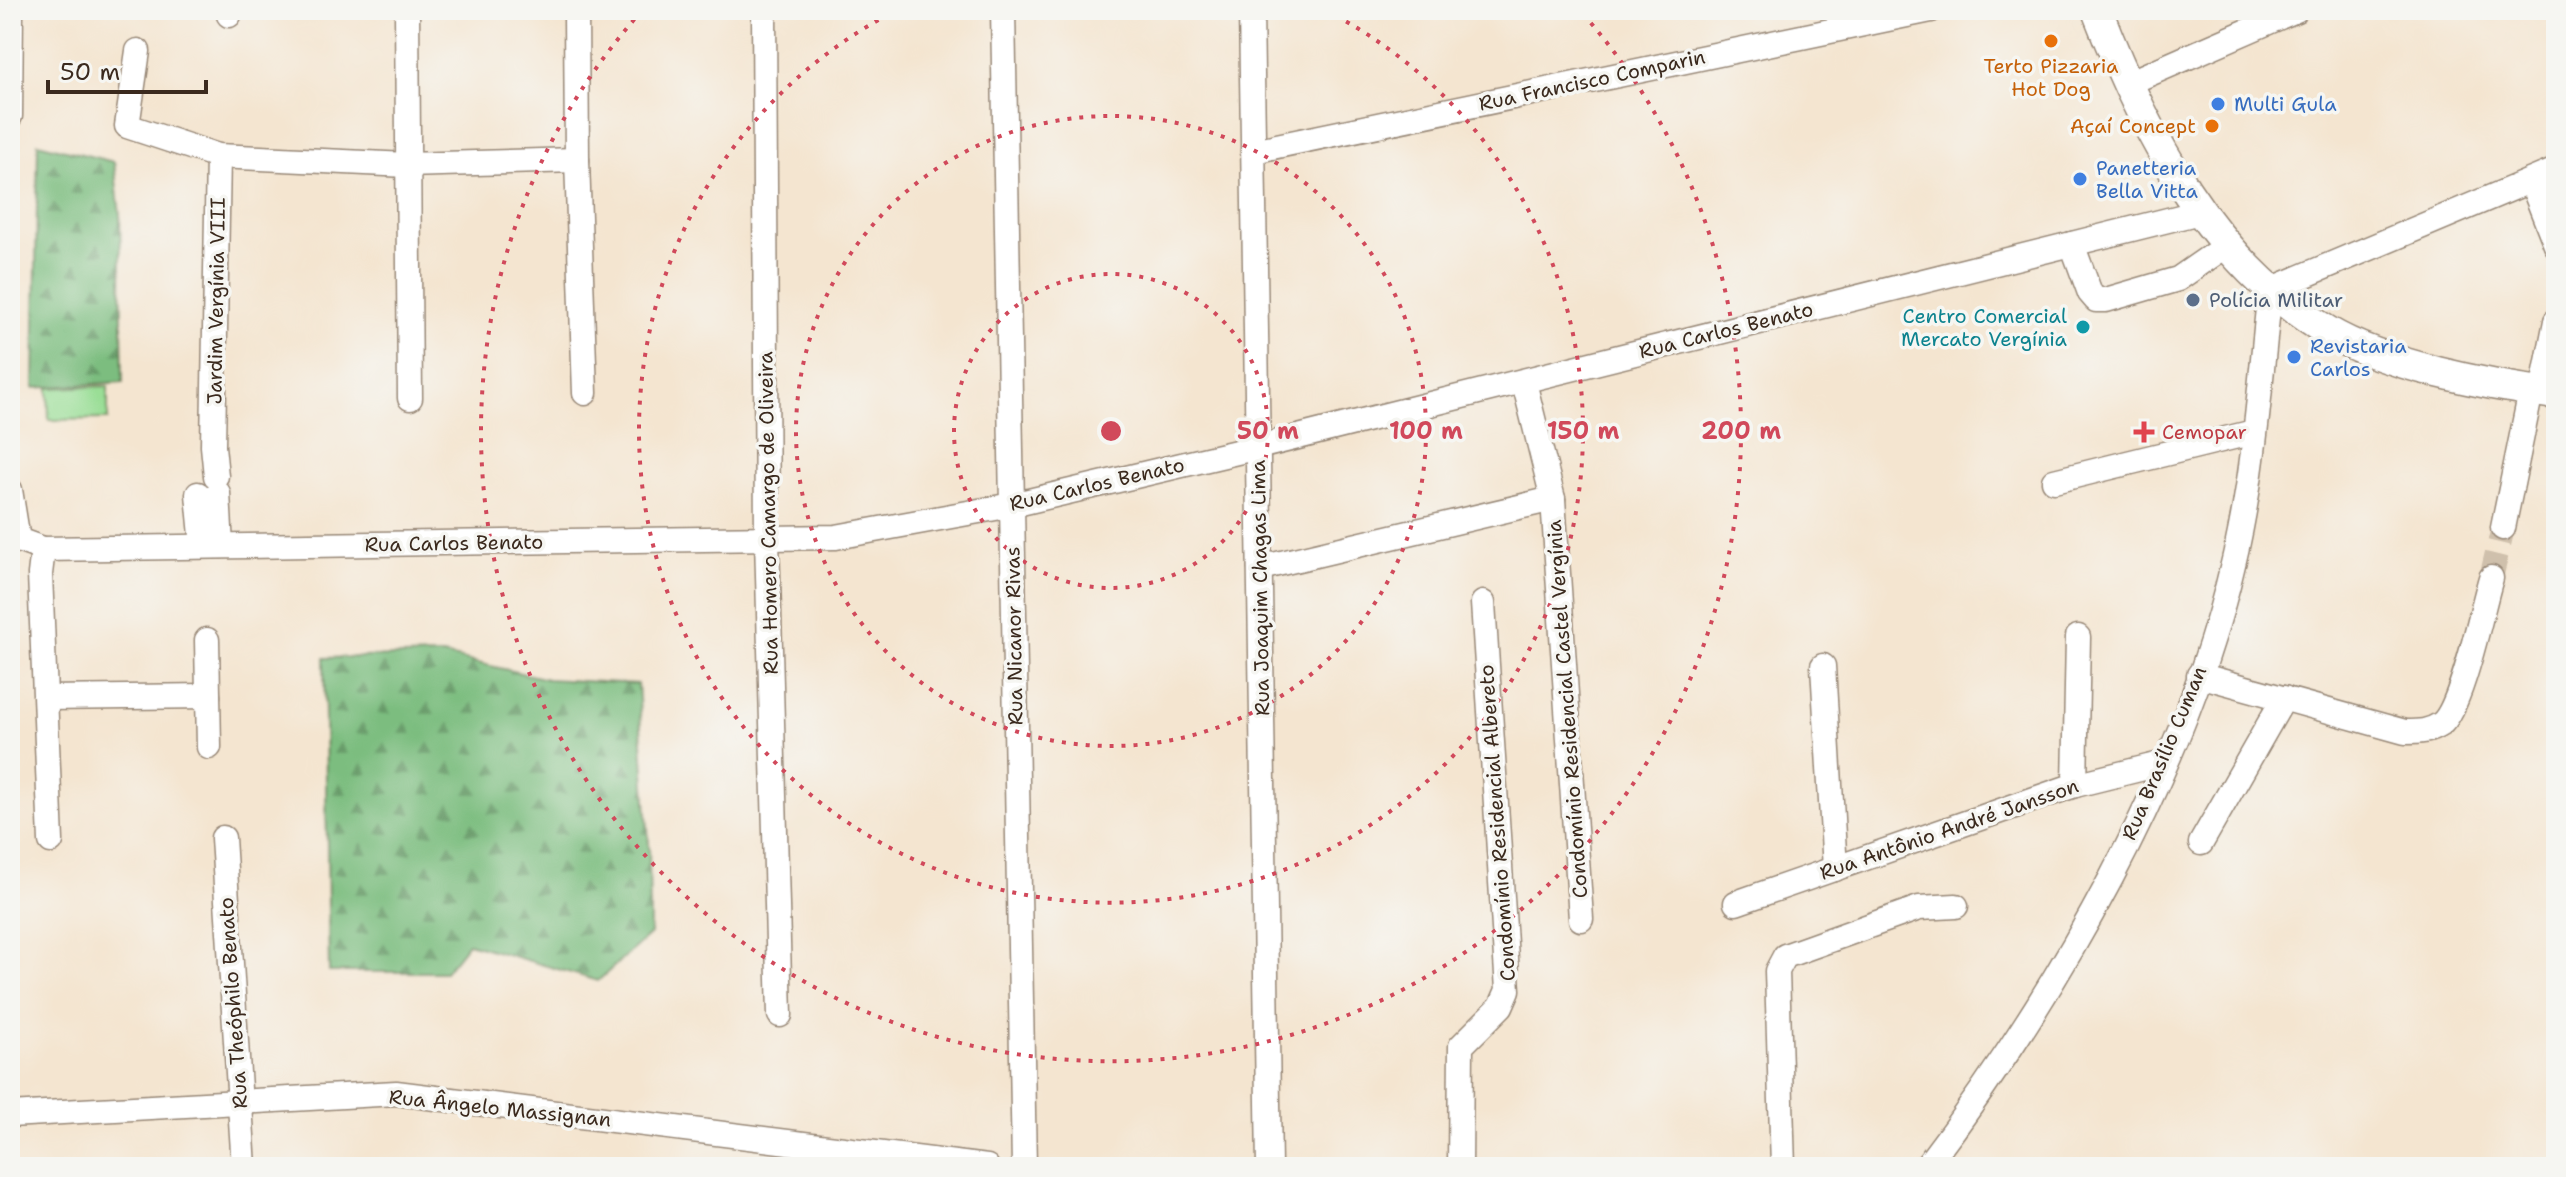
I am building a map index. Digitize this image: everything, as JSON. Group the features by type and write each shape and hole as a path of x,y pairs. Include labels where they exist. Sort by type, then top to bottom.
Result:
{"main road":[{"path":"2097,10 2126,84 2200,212 2270,290 2329,332 2413,366 2543,392"}],"street":[{"path":"10,116 11,10"},
{"path":"407,10 410,398"},
{"path":"576,10 577,160 585,393"},
{"name":"Rua Homero Camargo de Oliveira","path":"764,10 767,539 780,1015"},
{"name":"Rua Nicanor Rivas","path":"1003,10 1024,1167"},
{"name":"Rua Joaquim Chagas Lima","path":"1251,10 1269,1167"},
{"name":"Rua Francisco Comparin","path":"1253,151 1927,10"},
{"path":"2126,84 2296,10"},
{"path":"138,51 127,126 218,156 407,165 577,160"},
{"name":"Jardim Vergínia VIII","path":"212,546 208,485 213,446 218,156"},
{"path":"2270,290 2556,170"},
{"path":"2531,181 2556,245"},
{"name":"Rua Carlos Benato","path":"43,549 836,537 1012,505 1258,447 2200,212"},
{"path":"2072,244 2090,293 2096,300 2106,300 2178,279 2227,245"},
{"name":"Rua Brasílio Cuman","path":"1926,1167 2000,1067 2037,1008 2119,860 2164,763 2199,675 2234,563 2254,432 2270,290"},
{"path":"2503,528 2543,392 2556,321"},
{"name":"Condomínio Residencial Castel Vergínia","path":"1524,382 1553,499 1581,919"},
{"path":"2054,481 2254,432"},
{"path":"10,490 18,540 43,549 40,574 51,841"},
{"name":"Condomínio Residencial Castel Vergínia","path":"1260,568 1553,499"},
{"path":"2199,675 2405,732 2427,732 2443,722 2456,703 2491,578"},
{"name":"Condomínio Residencial Albereto","path":"1460,1167 1461,1046 1501,1006 1508,990 1483,603"},
{"path":"2075,785 2078,637"},
{"path":"207,640 209,747"},
{"path":"1823,666 1835,869"},
{"path":"47,698 208,696"},
{"path":"2201,843 2284,698"},
{"name":"Rua Antônio André Jansson","path":"1736,903 2075,785 2164,763"},
{"name":"Rua Theóphilo Benato","path":"223,838 244,1167"},
{"path":"1783,1167 1777,971 1785,956 1919,908 1956,906"},
{"name":"Rua Ângelo Massignan","path":"10,1115 396,1093 987,1167"}],"green space":[{"path":"38,143 114,162 120,215 123,382 34,388"},
{"path":"108,386 108,419 49,420 48,388"},
{"path":"443,655 547,679 638,684 649,844 650,934 598,981 468,943 445,972 329,972 324,658"}],"tunnel":[{"path":"2491,578 2503,528"}],"place":[{"name":"Terto Pizzaria Hot Dog","path":"2051,41"},
{"name":"Multi Gula","path":"2218,104"},
{"name":"Açaí Concept","path":"2212,126"},
{"name":"Panetteria Bella Vitta","path":"2080,179"},
{"name":"Polícia Militar","path":"2193,300"},
{"name":"Centro Comercial Mercato Vergínia","path":"2083,327"},
{"name":"Revistaria Carlos","path":"2294,357"},
{"name":"Cemopar","path":"2144,432"}]}
